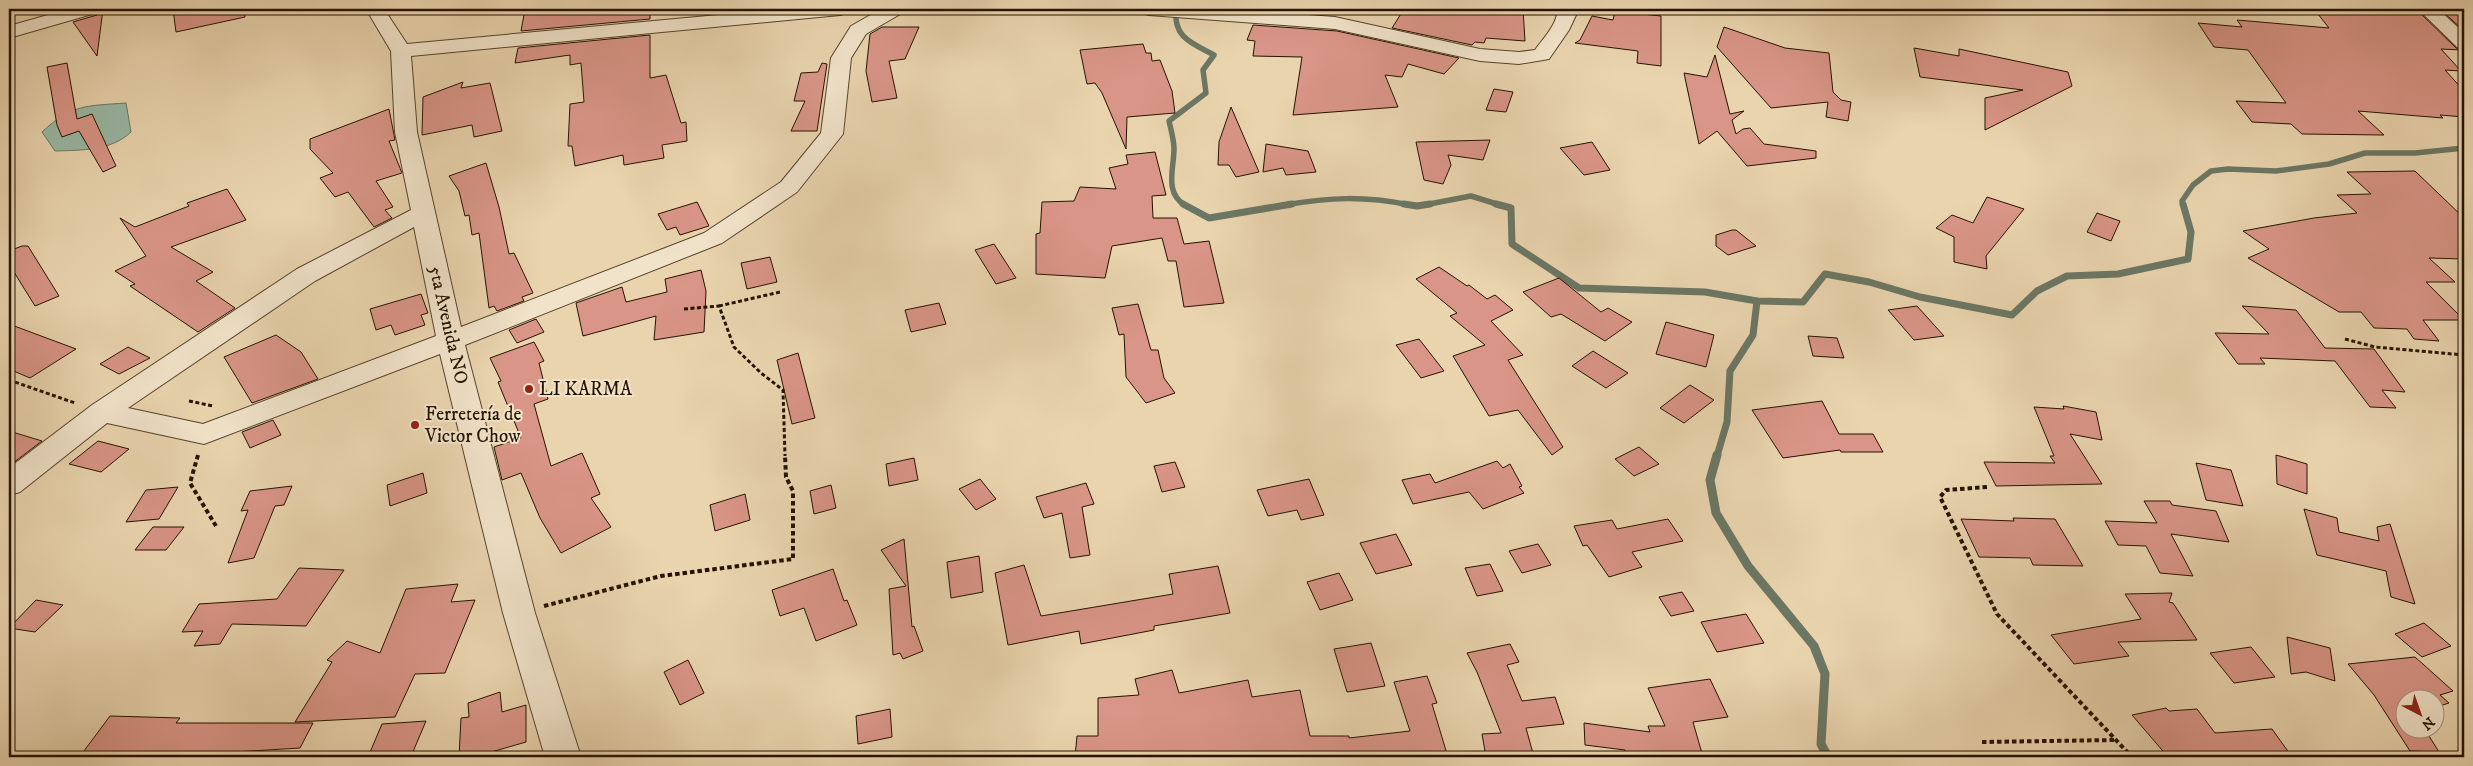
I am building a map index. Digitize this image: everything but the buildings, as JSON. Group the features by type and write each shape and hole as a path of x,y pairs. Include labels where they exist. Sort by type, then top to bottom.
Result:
{"street":[{"path":"9,32 89,9"},
{"name":"5ta Avenida NO","path":"376,9 401,51 406,132 450,339 519,613 563,757"},
{"path":"401,51 840,9"},
{"path":"102,412 204,434 450,339 584,290 713,238 789,187 832,134 842,58 858,30 895,9"},
{"path":"1156,10 1335,23 1480,55 1519,58 1542,54 1560,30 1567,13 1566,9"},
{"path":"2427,9 2464,43"},
{"path":"9,484 102,412 306,274 424,212"}],"path":[{"path":"684,309 719,306 780,292"},
{"path":"519,613 661,576 793,559 793,491 786,477 783,390 761,373 734,347 719,306"},
{"path":"2345,339 2375,347 2464,355"},
{"path":"9,380 102,412"},
{"path":"1987,487 1946,490 1940,497 1997,614 2132,757"},
{"path":"1982,742 2115,740"}],"shaded area":[{"path":"126,103 131,132 114,143 86,150 55,151 42,132 71,111 90,106"}],"waterway":[{"path":"1176,9 1176,19 1181,33 1192,43 1214,55 1203,70 1206,93 1169,121 1174,146 1172,187 1178,200 1185,205"},
{"path":"2183,205 2182,201 2193,185 2211,171 2228,169 2276,171 2329,164 2365,153 2415,153 2464,148"},
{"path":"1426,205 1471,196 1500,205"},
{"path":"1284,205 1317,200 1347,199 1378,200 1407,204"},
{"path":"1183,204 1209,218 1292,204"},
{"path":"1407,204 1426,205"},
{"path":"1426,205 1430,204"},
{"path":"1496,204 1511,208 1512,244 1579,288 1705,292 1757,301"},
{"path":"1757,301 1803,302 1825,274 1869,282 1920,297 2012,315 2037,291 2067,276 2118,274 2188,259 2191,232 2183,204"},
{"path":"1717,456 1727,422 1730,371 1753,335 1757,301"},
{"path":"1717,455 1710,480 1716,513 1748,566 1814,646 1825,674 1821,744 1828,757"}],"place":[{"name":"LI KARMA","path":"529,389"},
{"name":"Ferretería de Victor Chow","path":"415,425"}]}
